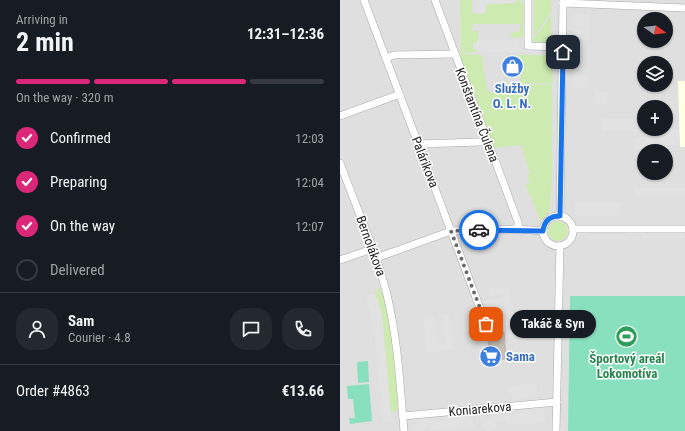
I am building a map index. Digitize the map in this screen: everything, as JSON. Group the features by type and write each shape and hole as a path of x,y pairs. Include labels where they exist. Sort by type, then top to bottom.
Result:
{"street":[{"name":"Palárikova","path":"364,0 486,324"},
{"name":"Konštantína Čulena","path":"436,0 518,222 518,229"},
{"path":"528,0 528,46 563,47"},
{"path":"560,216 563,1 685,8"},
{"path":"386,58 394,55 455,54"},
{"path":"340,116 400,94"},
{"path":"418,144 480,142 487,140"},
{"name":"Bernolákova","path":"340,163 376,258 387,296 394,332 402,416"},
{"path":"560,216 565,217 570,222 573,230 569,241 560,246 555,246 547,242 543,236 543,231 547,220 560,216"},
{"path":"376,258 451,231 518,229 543,231"},
{"path":"573,230 685,229"},
{"path":"556,431 560,246"},
{"path":"340,260 372,248"},
{"name":"Koniarekova","path":"402,416 557,402"},
{"path":"402,416 404,431"}],"shaded area":[{"path":"340,0 685,0 685,431 340,431"},
{"path":"478,0 516,0 516,3 487,4 486,11 483,14 478,13"},
{"path":"574,13 589,14 589,27 574,26"},
{"path":"573,28 589,28 589,40 573,40"},
{"path":"478,40 519,40 519,49 537,49 537,53 477,52 476,49 473,49 473,43 476,43"},
{"path":"572,75 587,75 587,87 572,87"},
{"path":"678,81 685,81 685,147 680,147"},
{"path":"596,88 601,92 607,92 607,104 596,104 596,93 594,90"},
{"path":"602,119 637,119 637,131 602,131"},
{"path":"673,129 679,129 679,145 637,144 637,149 634,149 634,137 643,137 645,140 645,136 673,136"},
{"path":"635,188 685,188 685,197 635,197"},
{"path":"575,202 621,202 619,215 575,215"},
{"path":"643,235 683,235 683,239 643,239"},
{"path":"588,236 629,236 629,240 587,239"},
{"path":"509,287 513,337 505,338 504,329 488,330 483,301 501,299 501,294 489,296 489,288"},
{"path":"375,293 382,314 391,415 391,422 383,423 373,323 366,296"},
{"path":"449,314 453,349 426,352 424,317 434,315 436,344 445,343 443,315"},
{"path":"537,384 538,394 534,394 534,397 513,399 508,387"},
{"path":"544,409 545,422 507,424 505,420 496,424 498,427 492,431 486,431 481,424 496,414 498,417 517,415 517,411"},
{"path":"473,415 474,427 429,431 428,426 424,428 423,431 414,431 413,425 417,424 418,419 432,418 432,422 442,421 442,417"}],"green space":[{"path":"460,0 472,0 472,13 483,14 486,11 486,4 516,3 516,0 521,1 524,5 523,36 520,38 511,37 511,33 520,31 521,24 473,24 472,31 478,31 478,42 473,43 477,52 457,53 457,51 461,51"},
{"path":"534,0 551,0 551,12 534,37"},
{"path":"551,15 551,44 535,43 531,38 535,38"},
{"path":"458,54 482,55 488,92 504,93 506,85 511,84 552,85 552,176 549,213 537,223 536,222 540,220 526,184 530,183 527,174 530,173 521,145 492,148"},
{"path":"515,55 551,55 553,84 520,83 522,60 515,60"},
{"path":"558,221 565,224 568,231 565,238 558,241 551,238 548,231 551,224"},
{"path":"378,288 383,295 386,307 395,364 398,409 391,413 382,314 375,293"},
{"name":"Športový areál Lokomotíva","path":"570,296 685,296 685,431 568,431"},
{"path":"368,361 369,382 358,383 357,362"},
{"path":"369,384 372,421 350,424 349,418 355,418 353,399 348,399 347,386"}],"building":[{"path":"499,332 504,332 506,359 489,360 488,334 499,334"}],"way so far":[{"path":"479,230 451,231 475,291 486,324"}],"place":[{"name":"Služby O. L. N.","path":"512,66"},
{"name":"Takáč & Syn","path":"486,324"},
{"name":"Športový areál Lokomotíva","path":"627,336"},
{"name":"Sama","path":"491,356"}],"route":[{"path":"479,230 518,229 543,231 543,227 547,220 555,216 560,216 563,52"}]}
